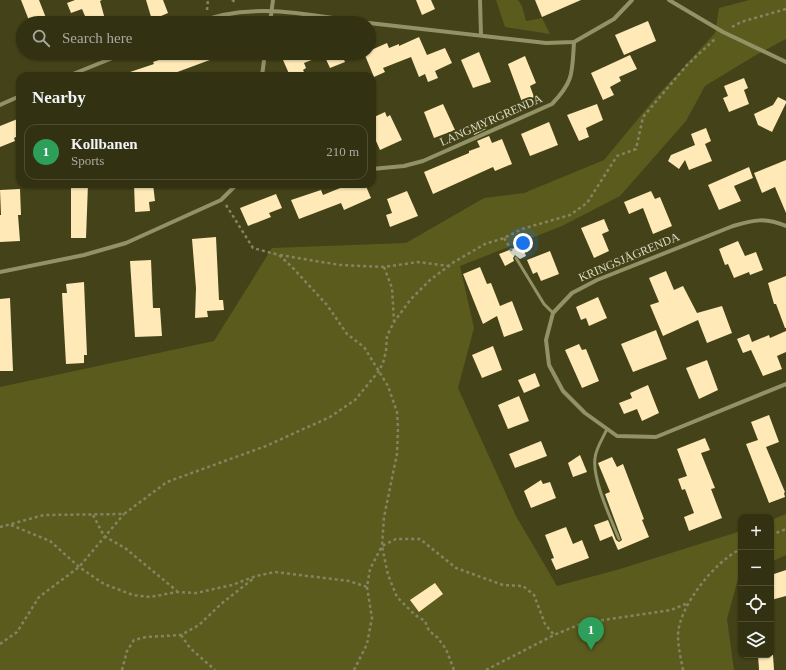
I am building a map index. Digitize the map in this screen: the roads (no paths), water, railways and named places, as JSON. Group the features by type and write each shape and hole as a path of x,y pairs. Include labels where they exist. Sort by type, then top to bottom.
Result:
{"street":[{"path":"271,16 273,0"},
{"path":"480,0 481,35"},
{"path":"376,24 546,43 574,42 614,19 632,0"},
{"path":"669,0 723,32 786,62"},
{"path":"218,16 249,11 272,11 312,16"},
{"name":"LANGMYRGRENDA","path":"376,169 404,166 423,161 552,104 562,93 572,76 574,42"},
{"path":"78,72 108,60"},
{"path":"263,72 264,60"},
{"path":"0,105 16,98"},
{"path":"0,272 84,255 126,243 221,200 233,188"},
{"name":"KRINGSJÅGRENDA","path":"786,226 772,220 754,220 733,226 597,280 572,293 554,313 546,340 549,365 563,391 584,413 617,436 656,437 786,384"}],"lane":[{"path":"516,258 544,304 554,313"},
{"path":"607,429 594,459 604,504 619,539"}],"place":[{"name":"Kollbanen","path":"591,650"}]}
